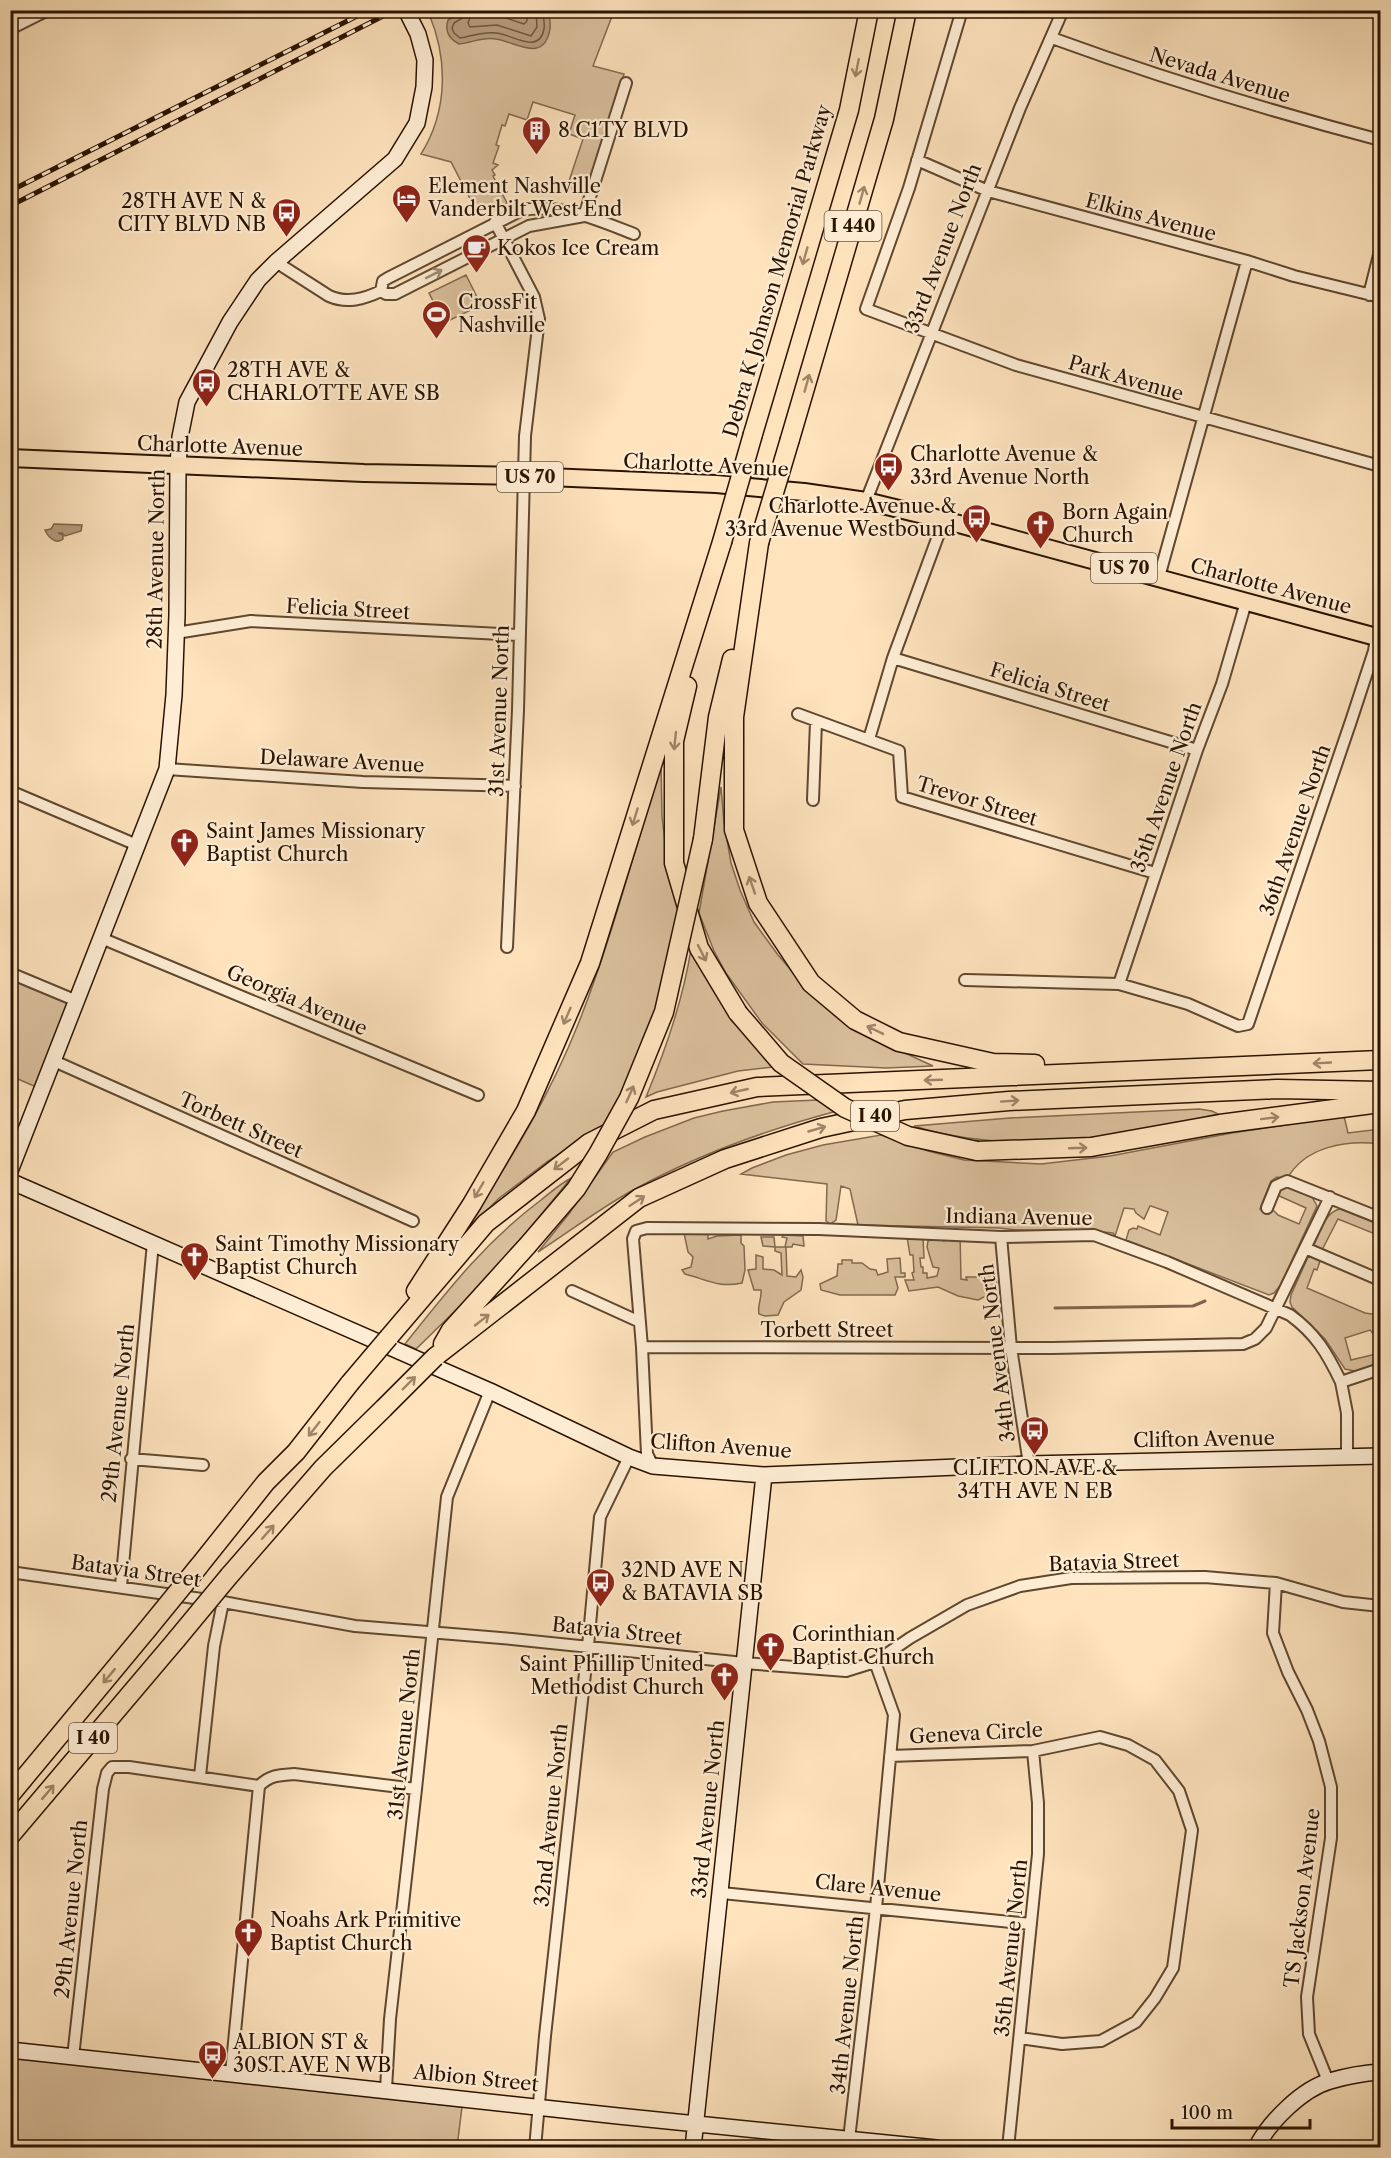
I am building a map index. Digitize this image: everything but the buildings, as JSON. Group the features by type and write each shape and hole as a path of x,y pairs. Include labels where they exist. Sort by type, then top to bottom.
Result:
{"highway":[{"name":"Debra K Johnson Memorial Parkway","path":"722,542 849,110 869,10"},
{"name":"I 440","path":"759,543 884,119 907,10"},
{"path":"722,542 674,741 674,863 699,948 738,1012 781,1063 845,1108 908,1136 977,1151 1091,1147 1220,1124 1380,1103"},
{"path":"388,1336 472,1204 526,1111 590,963 722,542"},
{"path":"435,1357 452,1330 576,1189 629,1098 664,1012 703,839 718,717 759,543"},
{"path":"759,543 734,717 734,830 758,903 811,983 855,1020 899,1042 993,1063 1181,1069"},
{"name":"I 40","path":"10,1795 266,1482 296,1452 388,1336 486,1223 589,1143 654,1110 757,1087 1380,1060"},
{"name":"I 40","path":"10,1836 323,1468 435,1357 639,1198 726,1159 821,1128 905,1110 1009,1101 1278,1089 1380,1091"}],"main road":[{"name":"Charlotte Avenue","path":"10,458 364,473 524,476 718,484 804,492 866,501 944,520 1378,637"}],"street":[{"path":"10,29 48,10"},
{"name":"28th Avenue North","path":"10,1171 167,769 174,695 178,465 180,437 187,402 230,322 258,280 395,159 417,123 424,87 425,60 418,34 406,10"},
{"path":"916,160 962,10"},
{"name":"33rd Avenue North","path":"866,501 1020,108 1063,10"},
{"name":"Nevada Avenue","path":"1052,38 1119,62 1380,140"},
{"path":"584,216 627,83"},
{"name":"Elkins Avenue","path":"916,160 988,191 1247,261 1294,276 1380,297"},
{"name":"Park Avenue","path":"916,160 909,188 866,309 1016,365 1380,466"},
{"path":"381,291 383,281 388,278 518,211 535,208 561,209 634,234"},
{"path":"381,291 386,294 395,294 538,223 584,216"},
{"name":"31st Avenue North","path":"495,222 534,297 539,313 525,436 515,786 507,947"},
{"path":"1369,295 1380,251"},
{"path":"1159,577 1247,261"},
{"path":"276,262 338,300 358,300 381,291"},
{"path":"869,739 893,658 944,520"},
{"name":"35th Avenue North","path":"1119,984 1197,750 1222,684 1246,602"},
{"name":"Felicia Street","path":"176,633 251,621 519,635"},
{"name":"36th Avenue North","path":"1119,984 1188,1004 1238,1026 1248,1024 1378,637"},
{"name":"Felicia Street","path":"893,658 1197,750"},
{"name":"Trevor Street","path":"798,714 899,751 902,797 1155,873"},
{"path":"813,800 816,722"},
{"name":"Delaware Avenue","path":"167,769 363,782 515,786"},
{"path":"10,791 137,845"},
{"name":"Georgia Avenue","path":"101,938 478,1095"},
{"path":"10,973 77,1001"},
{"path":"965,980 1119,984"},
{"name":"Torbett Street","path":"54,1061 413,1221"},
{"name":"Clifton Avenue","path":"10,1181 490,1391 628,1457 653,1466 764,1475 1029,1464 1380,1456"},
{"path":"1267,1209 1276,1186 1284,1181 1380,1218"},
{"name":"Torbett Street","path":"642,1347 1011,1348 1240,1345 1261,1334 1330,1197"},
{"name":"Indiana Avenue","path":"640,1322 633,1239 636,1231 647,1228 819,1229 1001,1237 1074,1234 1101,1237 1276,1308 1302,1324 1325,1350 1341,1382 1347,1413 1347,1457"},
{"name":"34th Avenue North","path":"1001,1237 1011,1348 1029,1464"},
{"name":"29th Avenue North","path":"121,1586 131,1459 153,1243"},
{"path":"1305,1248 1380,1280"},
{"path":"572,1291 640,1322 647,1454 653,1466"},
{"path":"1341,1382 1380,1369"},
{"name":"31st Avenue North","path":"386,2089 390,2019 447,1497 490,1391"},
{"name":"32nd Avenue North","path":"535,2148 600,1517 628,1457"},
{"path":"131,1459 203,1465"},
{"name":"33rd Avenue North","path":"693,2148 722,1893 764,1475"},
{"name":"Batavia Street","path":"10,1572 121,1586 355,1626 846,1671 875,1662 910,1638 967,1605 1020,1586 1082,1578 1205,1577 1276,1583 1343,1602 1380,1606"},
{"name":"TS Jackson Avenue","path":"1276,1583 1273,1633 1287,1672 1307,1710 1319,1741 1331,1787 1331,1838 1307,1997 1309,2034 1328,2081"},
{"path":"223,1602 214,1646 200,1776 259,1786"},
{"name":"34th Avenue North","path":"849,2139 876,1908 894,1715 875,1662"},
{"name":"Geneva Circle","path":"890,1756 1033,1751 1100,1737 1128,1745 1155,1761 1179,1791 1192,1830 1173,1968 1155,1998 1136,2022 1101,2042 1062,2044 1020,2038"},
{"name":"35th Avenue North","path":"1008,2148 1038,1854 1038,1803 1033,1751"},
{"name":"29th Avenue North","path":"73,2057 104,1780 112,1767 120,1765 200,1776"},
{"path":"231,2073 259,1786 266,1779 276,1775 294,1774 416,1789"},
{"name":"Clare Avenue","path":"722,1893 1031,1924"},
{"name":"Albion Street","path":"10,2050 936,2148"},
{"path":"1256,2148 1274,2121 1288,2106 1328,2081 1380,2072"}],"shaded area":[{"path":"436,10 614,11 593,66 624,74 586,193 567,187 583,139 569,134 575,115 533,102 527,120 509,114 505,126 502,125 496,145 499,146 493,163 498,165 492,170 495,175 493,176 507,203 479,216 451,162 421,154 436,120 442,85 440,49 429,14"},
{"path":"466,275 481,305 444,323 429,293"},
{"path":"661,765 662,817 671,881 678,909 657,1008 631,1078 607,1124 548,1161 498,1199 474,1224 470,1222 530,1125 579,1022 612,926"},
{"path":"721,787 731,863 740,890 754,922 778,955 803,984 875,1039 933,1066 886,1068 803,1064 762,1023 726,973 714,951 699,913"},
{"path":"691,949 708,982 728,1012 774,1067 738,1071 657,1092 646,1097 673,1025"},
{"path":"10,973 77,1001 43,1090 11,1076"},
{"path":"817,1100 837,1111 759,1135 659,1176 598,1211 538,1252 568,1215 613,1152 694,1118 773,1102"},
{"path":"1199,1109 1218,1114 1143,1130 1066,1140 1027,1142 989,1140 951,1135 914,1126 1010,1118"},
{"path":"1344,1116 1348,1133 1380,1129 1380,1144 1354,1143 1316,1152 1304,1159 1287,1179 1277,1177 1271,1181 1260,1209 1274,1211 1299,1224 1306,1208 1277,1195 1277,1191 1285,1186 1312,1197 1317,1206 1280,1286 1269,1295 1126,1240 1129,1230 1137,1229 1138,1226 1160,1235 1168,1212 1151,1206 1144,1219 1134,1209 1124,1208 1115,1236 1113,1233 1084,1231 858,1225 850,1189 841,1186 836,1220 830,1224 826,1221 827,1184 741,1174 786,1155 823,1145 881,1135 964,1160 1041,1164 1110,1156 1232,1133"},
{"path":"571,1178 513,1249 459,1307 416,1349 405,1344 452,1286 502,1233"},
{"path":"1340,1209 1380,1225 1380,1236 1338,1219 1322,1250 1314,1245 1327,1218"},
{"path":"684,1233 708,1234 708,1239 717,1236 741,1235 745,1270 742,1283 719,1284 685,1274 682,1270 691,1267 693,1257 688,1252"},
{"path":"944,1234 960,1234 961,1279 996,1277 997,1287 992,1287 992,1293 978,1300 958,1296 938,1287 909,1291 905,1280 914,1280 912,1273 914,1272 913,1255 910,1255 907,1237 923,1237 924,1258 920,1258 923,1273 927,1273 927,1278 937,1276 939,1268 933,1267 927,1247 928,1241 934,1238 944,1241"},
{"path":"783,1235 803,1236 804,1246 793,1244 792,1247 786,1247 787,1276 796,1277 801,1270 803,1277 801,1290 784,1302 778,1315 765,1316 759,1314 761,1290 754,1290 748,1270 756,1269 756,1255 763,1257 763,1269 774,1270 782,1275 781,1253 775,1251 775,1247 785,1247 787,1238 782,1237"},
{"path":"761,1237 774,1237 775,1247 763,1246"},
{"path":"1312,1256 1320,1261 1317,1270 1314,1269 1307,1288 1365,1313 1378,1315 1380,1310 1380,1338 1378,1339 1370,1330 1345,1338 1351,1360 1380,1353 1380,1364 1355,1371 1345,1369 1325,1339 1292,1307 1291,1295 1308,1257"},
{"path":"900,1258 901,1273 905,1273 905,1277 895,1277 898,1288 895,1295 840,1295 821,1290 820,1284 837,1276 838,1264 842,1264 842,1260 862,1263 876,1270 878,1275 888,1272 887,1259"},
{"path":"11,2056 462,2107 457,2147 11,2148"}],"water":[{"path":"464,11 549,11 550,29 547,40 542,46 536,48 491,38 459,44 450,37 447,24 448,20"},
{"path":"54,524 82,525 81,531 65,536 62,533 58,533 63,535 63,539 55,541 45,530 51,529"}],"waterway":[{"path":"1055,1308 1193,1306 1205,1301"}],"railway":[{"path":"10,191 369,10"},
{"path":"10,206 395,10"}],"place":[{"name":"8 C1TY BLVD","path":"537,156"},
{"name":"Element Nashville Vanderbilt West End","path":"407,224"},
{"name":"28TH AVE N & CITY BLVD NB","path":"287,238"},
{"name":"Kokos Ice Cream","path":"476,274"},
{"name":"CrossFit Nashville","path":"437,340"},
{"name":"28TH AVE & CHARLOTTE AVE SB","path":"206,408"},
{"name":"Charlotte Avenue & 33rd Avenue North","path":"889,492"},
{"name":"Charlotte Avenue & 33rd Avenue Westbound","path":"977,544"},
{"name":"Born Again Church","path":"1041,550"},
{"name":"Saint James Missionary Baptist Church","path":"185,868"},
{"name":"Saint Timothy Missionary Baptist Church","path":"194,1282"},
{"name":"CLIFTON AVE & 34TH AVE N EB","path":"1035,1456"},
{"name":"32ND AVE N & BATAVIA SB","path":"600,1608"},
{"name":"Corinthian Baptist Church","path":"771,1672"},
{"name":"Saint Phillip United Methodist Church","path":"725,1702"},
{"name":"Noahs Ark Primitive Baptist Church","path":"249,1958"},
{"name":"ALBION ST & 30ST AVE N WB","path":"212,2080"}]}
